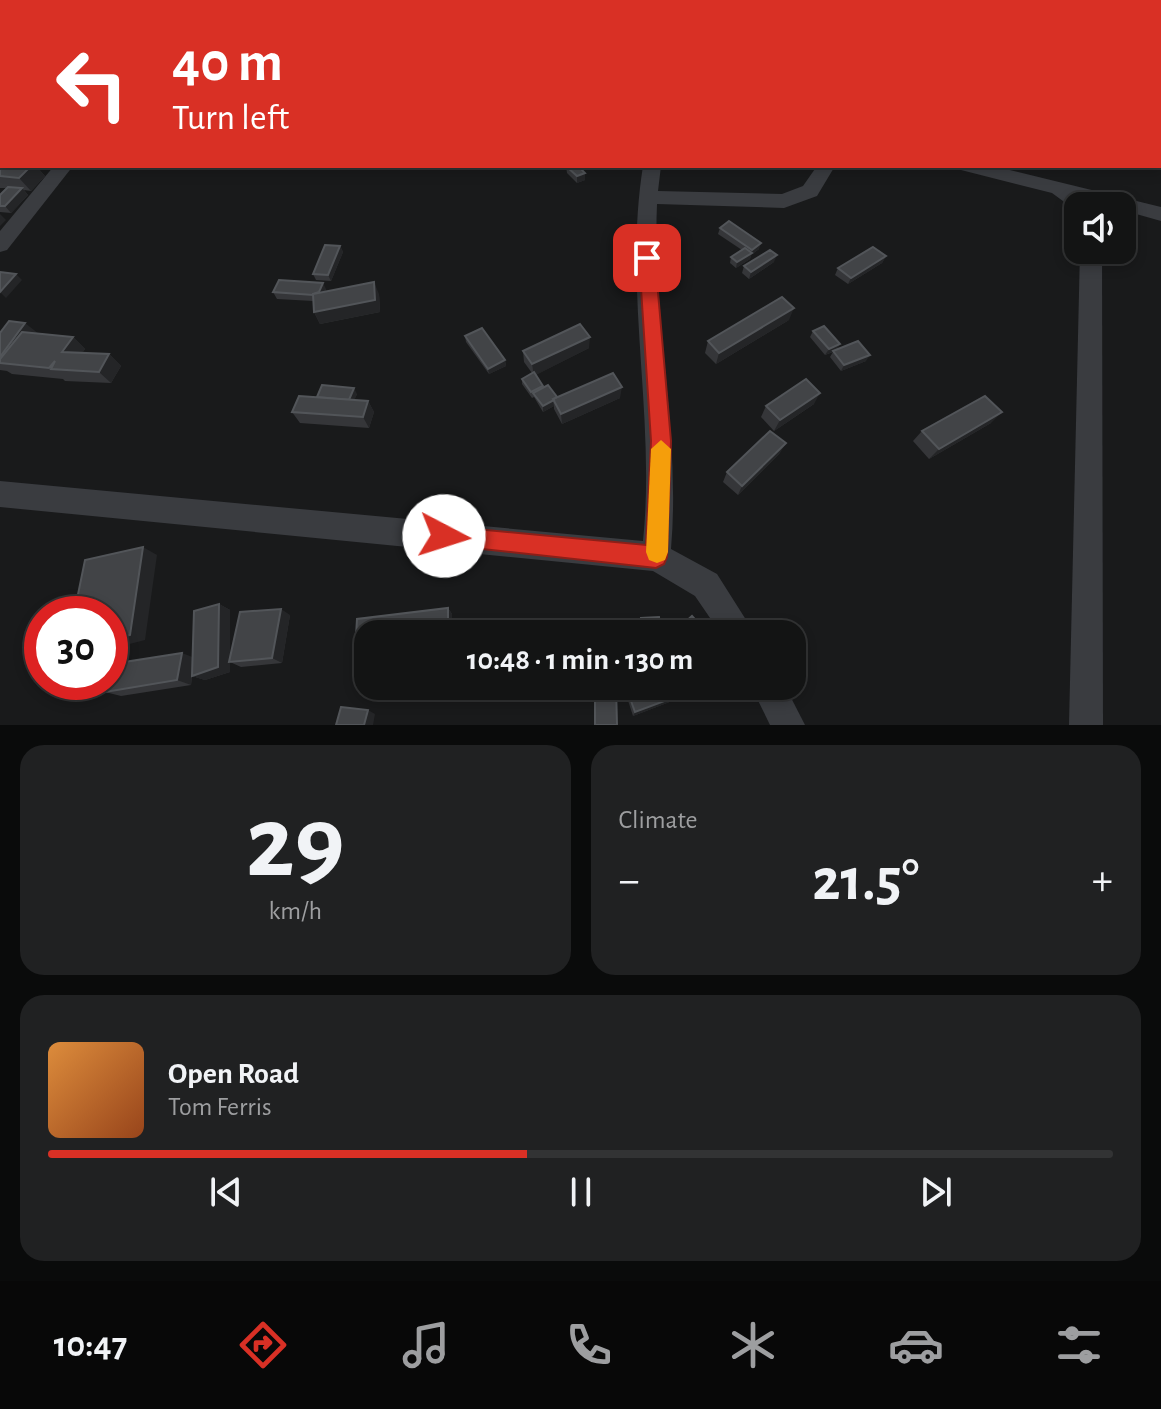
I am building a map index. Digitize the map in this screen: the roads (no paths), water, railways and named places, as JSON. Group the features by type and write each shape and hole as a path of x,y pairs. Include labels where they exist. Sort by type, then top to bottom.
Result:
{"street":[{"path":"0,245 62,168"},
{"path":"652,168 646,197 647,288 661,441 656,557"},
{"path":"646,197 784,201 810,191 825,168"},
{"path":"976,168 1161,214"},
{"path":"1059,188 1064,192"},
{"path":"1086,725 1091,264"},
{"path":"0,494 656,557 706,585 730,620"},
{"path":"775,700 788,725"}]}
